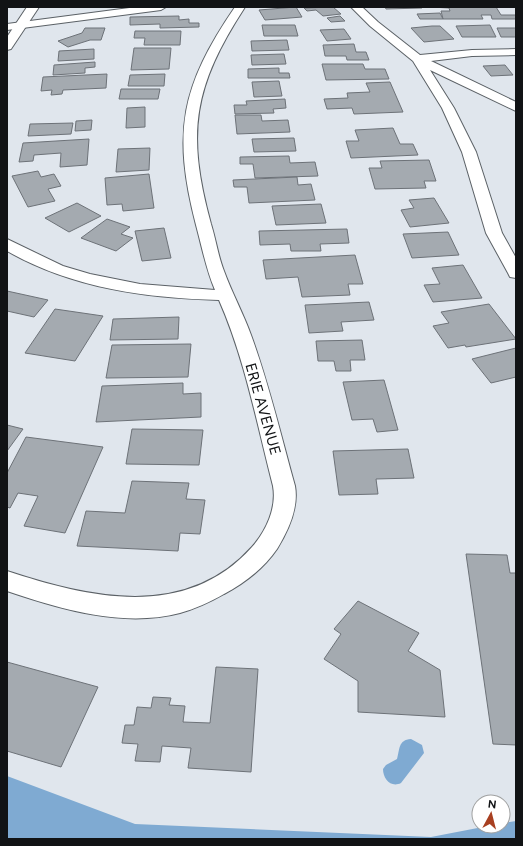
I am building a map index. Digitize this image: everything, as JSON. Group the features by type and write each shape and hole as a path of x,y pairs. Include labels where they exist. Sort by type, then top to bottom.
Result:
{"street":[{"path":"7,46 20,24 33,7"},
{"path":"7,27 20,24 162,7"},
{"name":"ERIE AVENUE","path":"7,581 32,590 103,606 138,607 176,604 208,592 234,577 256,559 273,539 282,515 285,492 258,387 237,321 214,267 195,192 190,153 191,119 197,89 215,45 240,7"},
{"path":"356,7 374,24 418,59 516,107"},
{"path":"418,59 472,53 516,52"},
{"path":"418,59 448,108 469,152 494,233 516,273"},
{"path":"7,244 38,262 89,279 158,292 225,295"}],"water":[{"path":"411,739 422,745 424,753 401,783 394,784 388,782 384,776 383,769 386,765 397,759 402,743"},
{"path":"7,776 135,824 431,837 471,829 471,834 511,834 511,822 516,821 516,839 7,839"}],"building":[{"path":"296,7 302,17 265,20 259,10"},
{"path":"333,7 341,14 323,16 316,10 307,11 304,8"},
{"path":"385,7 422,7 422,8 386,9"},
{"path":"430,7 496,7 501,15 516,15 516,19 492,19 491,15 481,15 483,19 443,19 441,11 450,11 449,8"},
{"path":"440,13 443,19 420,19 417,14"},
{"path":"179,16 179,20 189,19 189,23 199,23 199,27 160,28 160,24 130,25 130,17"},
{"path":"340,16 345,21 331,22 327,18"},
{"path":"262,25 295,25 298,36 264,36"},
{"path":"490,25 496,37 462,37 456,26"},
{"path":"440,26 454,39 424,42 411,28"},
{"path":"85,28 105,28 101,40 90,40 68,47 58,41 82,33"},
{"path":"497,28 516,28 516,37 501,37"},
{"path":"344,29 351,39 327,41 320,30"},
{"path":"135,31 181,31 180,45 144,45 145,38 134,38"},
{"path":"287,40 289,50 252,51 251,41"},
{"path":"354,44 356,52 366,52 369,60 347,60 346,56 325,56 323,45"},
{"path":"134,48 171,48 169,69 131,70"},
{"path":"94,49 94,59 58,61 59,51"},
{"path":"284,54 286,64 252,65 251,55"},
{"path":"95,62 95,67 85,68 85,73 53,75 54,65"},
{"path":"322,64 363,64 365,69 385,69 389,79 326,80"},
{"path":"505,65 513,75 491,76 483,66"},
{"path":"279,68 279,73 289,73 290,78 248,78 248,69"},
{"path":"107,74 106,88 63,90 62,94 51,95 52,90 41,91 43,77"},
{"path":"165,74 164,86 128,86 130,75"},
{"path":"279,81 282,96 254,97 252,82"},
{"path":"390,82 403,112 354,114 352,108 327,109 324,99 348,98 347,93 370,92 366,83"},
{"path":"121,89 160,89 158,99 119,99"},
{"path":"285,99 286,108 273,109 274,113 235,114 234,105 247,105 246,101"},
{"path":"145,107 145,127 126,128 127,108"},
{"path":"235,115 261,115 262,121 288,120 290,132 237,134"},
{"path":"92,120 91,130 75,131 76,121"},
{"path":"73,123 71,134 28,136 30,124"},
{"path":"393,128 400,144 413,144 418,155 351,158 346,141 359,141 355,130"},
{"path":"294,138 296,151 254,152 252,139"},
{"path":"89,139 87,165 60,167 61,153 34,155 33,161 19,162 23,143"},
{"path":"150,148 149,170 116,172 118,149"},
{"path":"289,156 290,163 315,162 318,176 255,178 253,164 240,164 240,157"},
{"path":"429,160 436,181 424,181 426,188 375,189 369,168 382,168 380,161"},
{"path":"38,171 41,177 54,174 61,186 48,189 55,201 28,207 12,176"},
{"path":"149,174 154,208 123,211 122,204 107,205 105,178"},
{"path":"297,177 298,185 311,184 315,200 249,203 247,187 234,187 233,180"},
{"path":"434,198 449,223 410,227 401,210 414,208 409,200"},
{"path":"77,203 101,216 69,232 45,218"},
{"path":"321,204 326,223 276,225 272,206"},
{"path":"107,219 130,227 121,234 133,238 116,251 81,238"},
{"path":"164,228 171,258 142,261 135,231"},
{"path":"347,229 349,243 320,244 321,251 291,251 290,244 260,245 259,231"},
{"path":"448,232 459,255 412,258 403,234"},
{"path":"355,255 363,284 348,284 350,295 302,297 298,277 266,279 263,260"},
{"path":"463,265 482,298 433,302 424,285 440,284 432,268"},
{"path":"7,291 48,300 34,317 7,311"},
{"path":"369,302 374,320 341,322 343,331 309,333 305,305"},
{"path":"489,304 516,339 466,347 465,345 448,348 433,326 449,323 441,312"},
{"path":"55,309 103,316 75,361 25,353"},
{"path":"179,317 178,339 110,340 113,319"},
{"path":"362,340 365,360 350,360 351,371 336,371 334,361 318,361 316,341"},
{"path":"191,344 188,377 106,378 112,345"},
{"path":"516,348 516,377 491,383 472,359"},
{"path":"384,380 398,430 377,432 373,419 352,420 343,382"},
{"path":"183,383 183,394 201,393 201,417 96,422 102,386"},
{"path":"7,425 23,429 7,451"},
{"path":"132,429 203,430 199,465 126,464"},
{"path":"26,437 103,447 65,533 24,526 38,496 18,493 10,508 7,507 7,473"},
{"path":"408,449 414,478 376,479 378,494 339,495 333,451"},
{"path":"132,481 189,483 186,499 205,500 200,534 180,533 178,551 77,546 86,511 125,513"},
{"path":"466,554 507,555 510,573 516,573 516,745 493,744"},
{"path":"358,601 419,633 408,651 440,670 445,717 358,712 358,681 324,659 341,634 334,629"},
{"path":"7,662 98,687 61,767 7,751"},
{"path":"216,667 258,669 251,772 188,768 191,748 162,746 160,762 135,761 138,744 122,743 125,725 134,725 137,707 151,708 153,697 171,698 169,705 185,706 183,722 210,723"}]}
